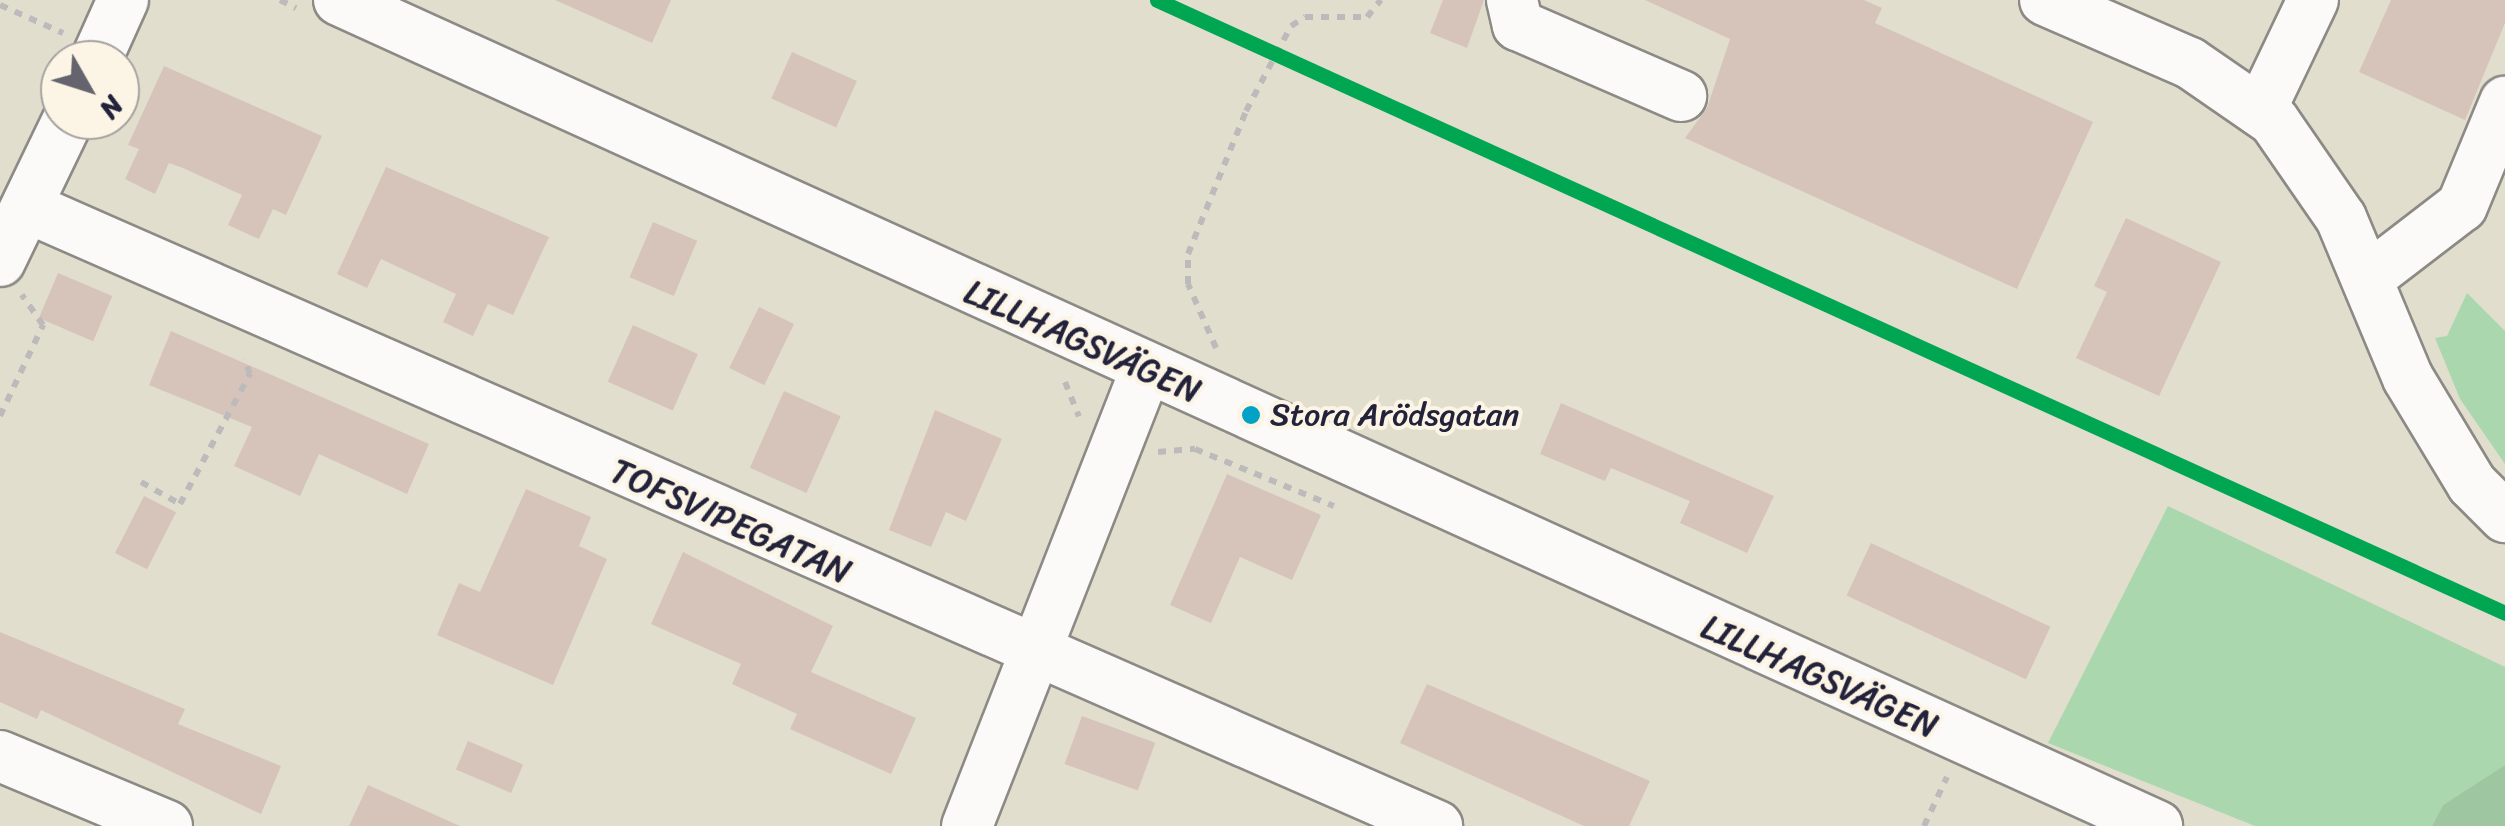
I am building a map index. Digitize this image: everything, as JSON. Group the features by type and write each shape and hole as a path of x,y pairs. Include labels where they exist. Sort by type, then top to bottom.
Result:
{"street":[{"path":"105,40 123,0"},
{"name":"LILLHAGSVÄGEN","path":"339,0 1146,370 2157,826"},
{"path":"1512,0 1518,25 1681,96"},
{"path":"2044,0 2190,63 2260,111 2341,218 2408,378 2472,484 2505,517"},
{"path":"2260,111 2314,0"},
{"path":"2368,278 2462,206 2505,102"},
{"path":"5,273 59,140"},
{"name":"TOFSVIPEGATAN","path":"29,208 1028,653 1437,826"},
{"path":"967,826 1028,653 1146,370"},
{"path":"0,756 167,826"}],"path":[{"path":"1216,400 1231,361 1194,302 1188,254 1239,129 1291,26 1306,17 1367,17 1381,0"},
{"path":"0,4 69,40"},
{"path":"0,416 43,325 5,273"},
{"path":"141,482 180,504 250,374 244,359"},
{"path":"1924,826 1946,779"}],"green space":[{"path":"2467,293 2505,331 2505,464 2460,399 2435,338 2447,336"},
{"path":"2168,506 2505,667 2505,765 2443,805 2432,826 2255,826 2048,743"},
{"path":"2505,765 2505,826 2432,826 2443,805"}],"building":[{"path":"555,0 671,0 652,43"},
{"path":"1443,0 1484,0 1467,48 1430,33"},
{"path":"1645,0 1864,0 1882,8 1875,23 2093,122 2017,289 1685,138 1707,108 1730,39"},
{"path":"2391,0 2505,0 2505,23 2465,120 2359,72"},
{"path":"792,52 857,81 836,127 771,99"},
{"path":"164,66 322,136 286,215 273,209 259,239 228,225 242,195 183,168 169,163 155,194 125,179 139,149 128,145 130,140 140,140 140,119"},
{"path":"386,167 549,237 513,315 488,304 473,336 443,322 456,294 381,259 367,288 337,274"},
{"path":"2126,218 2221,262 2159,396 2076,358 2107,292 2094,286"},
{"path":"653,222 697,241 674,296 630,277"},
{"path":"58,273 112,296 93,341 39,318"},
{"path":"759,307 794,324 764,385 729,368"},
{"path":"633,325 698,354 673,411 608,382"},
{"path":"171,331 429,444 407,494 319,454 300,496 234,466 252,427 149,385"},
{"path":"784,391 841,416 806,493 750,468"},
{"path":"1561,403 1774,496 1747,553 1680,523 1690,501 1611,468 1605,481 1540,454"},
{"path":"935,410 1002,439 966,521 946,512 931,547 889,530"},
{"path":"1227,474 1321,515 1292,580 1240,557 1211,623 1170,605"},
{"path":"526,489 591,517 579,546 607,559 553,685 437,635 459,583 480,592"},
{"path":"144,496 176,512 147,569 115,553"},
{"path":"1871,543 2050,627 2026,679 1846,596"},
{"path":"683,552 833,626 811,672 916,718 891,774 790,729 797,714 732,684 741,664 651,624"},
{"path":"0,632 185,709 178,724 281,766 261,814 41,710 37,719 0,702"},
{"path":"1427,684 1650,781 1629,826 1584,826 1400,743"},
{"path":"1082,716 1155,743 1138,791 1065,764"},
{"path":"468,741 523,764 511,793 456,770"},
{"path":"368,785 460,826 349,826"}],"transit line":[{"path":"1157,0 2505,613"}],"place":[{"name":"Stora Arödsgatan","path":"1251,415"}]}
